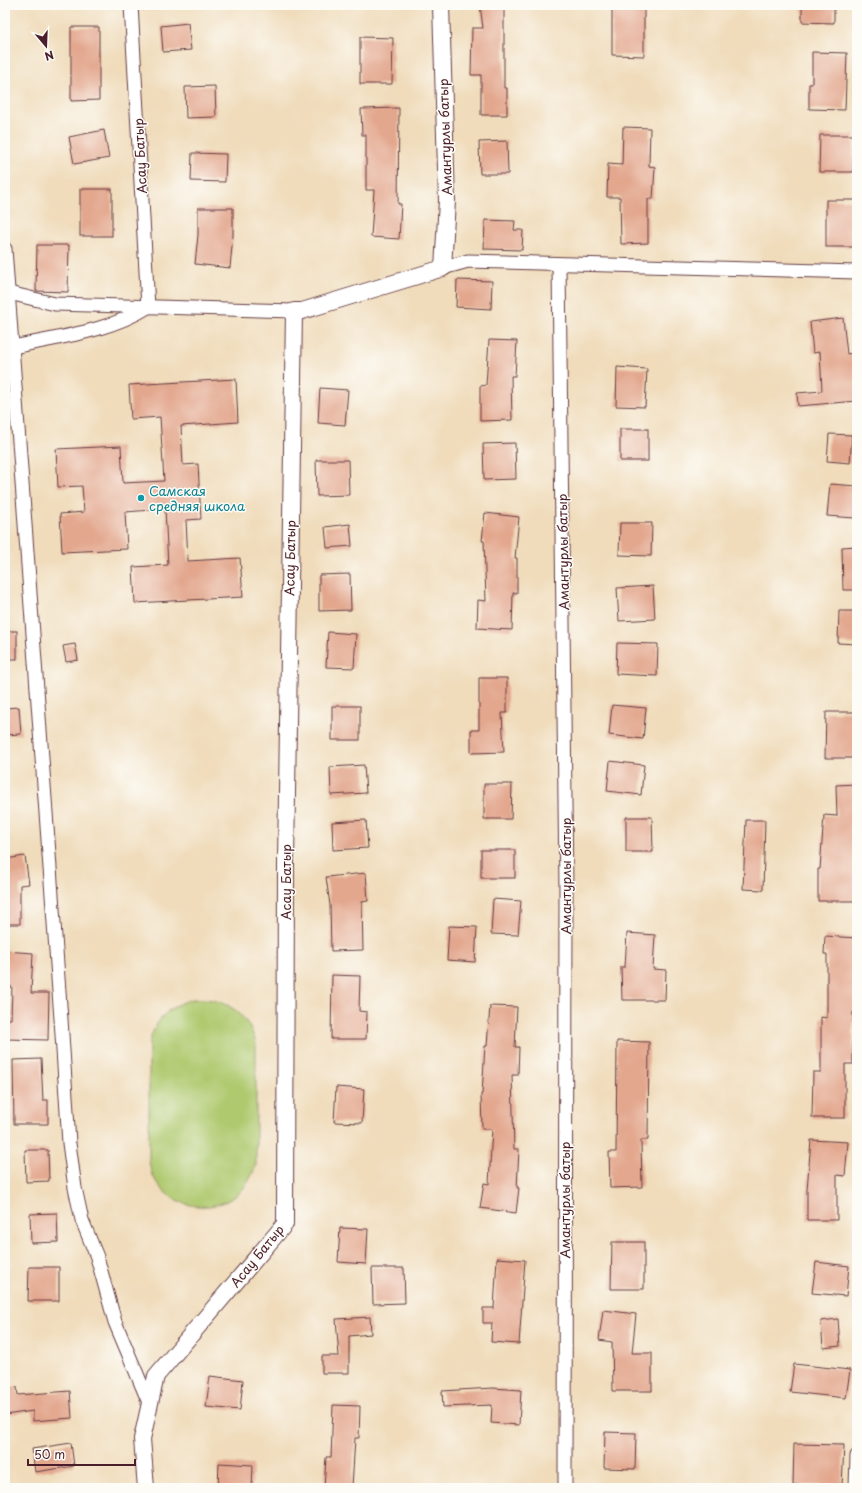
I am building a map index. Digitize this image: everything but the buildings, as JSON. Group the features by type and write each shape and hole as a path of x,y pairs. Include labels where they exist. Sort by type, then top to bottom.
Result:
{"street":[{"name":"Асау Батыр","path":"132,5 148,307"},
{"name":"Амантурлы батыр","path":"441,5 448,202 444,268"},
{"path":"5,249 6,292 13,347 21,486 61,1011 69,1143 75,1188 82,1220 97,1257 115,1322 150,1405"},
{"path":"6,292 55,304 302,311 468,261 857,272"},
{"name":"Амантурлы батыр","path":"560,264 566,890 565,1488"},
{"path":"13,347 103,328 133,316 148,307"},
{"name":"Асау Батыр","path":"146,1488 142,1439 156,1376 286,1224 286,862 294,311"},
{"path":"856,1488 857,1456"}],"green space":[{"path":"193,999 215,1001 225,1004 233,1009 241,1015 247,1023 256,1043 256,1165 247,1183 239,1193 226,1201 213,1205 198,1206 184,1203 172,1197 161,1188 153,1176 149,1161 149,1043 155,1027 164,1015 177,1005"}],"place":[{"name":"Самская средняя школа","path":"141,498"}]}
